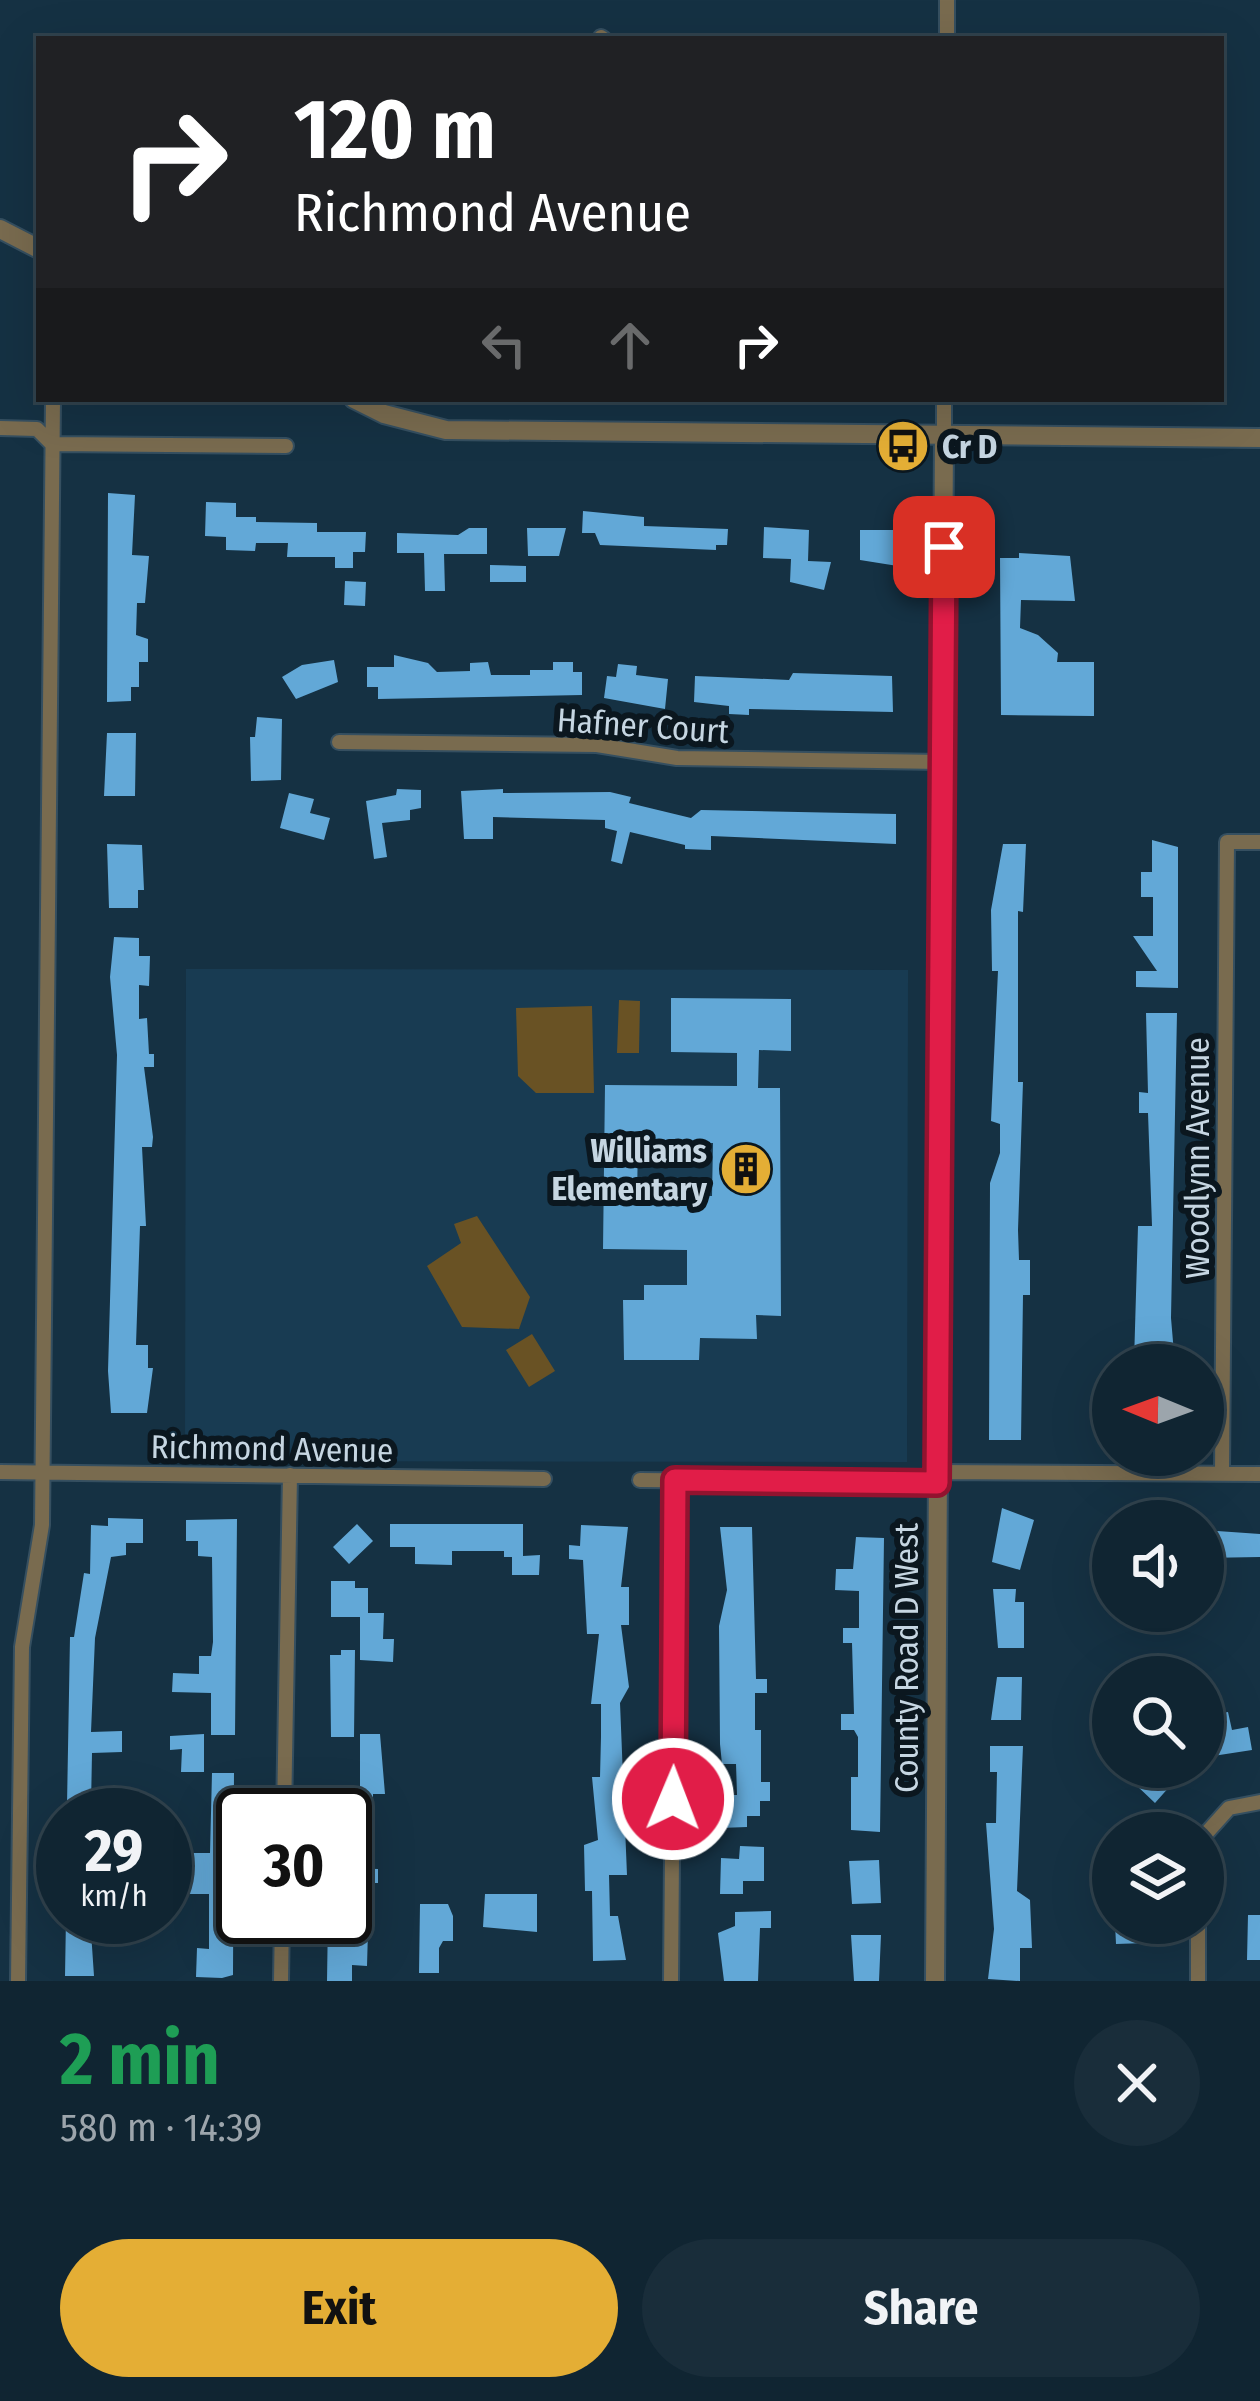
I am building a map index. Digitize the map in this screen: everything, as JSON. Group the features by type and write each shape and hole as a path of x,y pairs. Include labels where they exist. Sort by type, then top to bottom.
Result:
{"street":[{"path":"947,0 947,36"},
{"path":"0,229 36,247"},
{"path":"18,1981 21,1666 40,1552 42,1472 53,402"},
{"path":"360,402 384,414 446,430 1260,438"},
{"name":"County Road D West","path":"935,1981 944,402"},
{"path":"0,428 37,429 52,444 286,446"},
{"name":"Hafner Court","path":"339,742 598,745 677,758 942,761"},
{"name":"Woodlynn Avenue","path":"1223,1344 1227,842 1260,842"},
{"name":"Richmond Avenue","path":"0,1472 544,1479"},
{"path":"1224,1474 1260,1474"},
{"path":"284,1788 290,1475"},
{"path":"640,1480 1092,1476"},
{"path":"671,1981 675,1480"},
{"path":"1223,1812 1260,1802"},
{"path":"281,1981 282,1944"},
{"path":"1198,1944 1198,1981"}],"shaded area":[{"path":"186,969 908,970 907,1462 185,1461"},
{"path":"619,1000 640,1001 639,1053 617,1053"},
{"path":"592,1006 594,1093 536,1093 518,1076 516,1008"},
{"path":"477,1216 530,1297 519,1329 462,1327 427,1266 461,1243 454,1224"},
{"path":"532,1334 555,1371 529,1387 506,1350"}],"building":[{"path":"108,493 135,495 132,555 149,556 145,603 137,603 136,635 148,639 148,662 139,662 139,687 131,687 131,701 107,702"},
{"path":"206,502 236,503 236,517 256,517 256,522 317,523 317,532 366,532 365,552 353,552 353,568 335,568 335,557 287,557 288,543 256,543 255,551 226,550 226,537 205,536"},
{"path":"583,511 644,517 644,526 728,529 727,545 716,545 716,550 600,545 595,533 582,533"},
{"path":"764,527 809,530 808,561 831,562 824,590 790,582 791,559 763,558"},
{"path":"469,528 487,528 487,554 444,554 445,591 425,591 424,553 397,553 397,533 458,535"},
{"path":"527,528 566,528 559,556 528,556"},
{"path":"860,530 904,530 904,567 860,560"},
{"path":"1019,553 1070,556 1075,601 1021,600 1020,628 1038,635 1058,653 1057,662 1094,662 1094,716 1001,715 1000,558 1019,558"},
{"path":"490,565 526,566 526,582 490,582"},
{"path":"345,581 366,582 365,606 344,605"},
{"path":"394,655 428,663 437,672 470,671 470,663 488,662 491,675 530,675 530,670 553,670 553,662 573,662 573,672 582,672 582,695 378,699 378,687 367,687 367,667 394,667"},
{"path":"334,660 338,682 296,699 282,677 302,665"},
{"path":"618,664 637,666 636,675 668,679 665,709 604,698 607,676 616,677"},
{"path":"793,673 892,676 893,712 749,709 749,715 729,714 729,706 694,702 695,676 789,680"},
{"path":"257,717 282,719 281,780 251,781 250,737 255,737"},
{"path":"107,733 136,733 135,796 104,796"},
{"path":"397,789 421,790 421,808 410,810 410,820 382,823 387,857 374,859 366,801 396,795"},
{"path":"503,789 503,793 610,792 631,797 629,803 691,818 701,810 896,814 896,844 711,836 711,850 685,849 685,845 630,832 622,864 611,861 617,831 605,828 605,820 493,817 493,839 464,839 461,791"},
{"path":"289,793 314,799 310,813 330,818 324,840 280,828"},
{"path":"1152,840 1178,847 1178,988 1136,987 1136,971 1157,971 1133,936 1153,936 1153,897 1141,897 1141,872 1152,872"},
{"path":"107,844 142,845 144,890 138,890 138,908 109,908"},
{"path":"1003,844 1026,844 1023,912 1018,911 1018,1082 1023,1082 1018,1230 1019,1260 1030,1260 1030,1295 1023,1295 1021,1440 989,1440 990,1183 1000,1153 1000,1124 991,1121 998,971 992,971 991,910"},
{"path":"114,937 139,938 139,956 150,956 149,986 139,985 139,1019 147,1018 154,1067 144,1067 153,1137 152,1147 142,1147 146,1226 140,1226 136,1345 148,1345 148,1368 153,1368 147,1413 111,1413 108,1371 117,1055 110,977"},
{"name":"Williams Elementary","path":"671,998 791,999 791,1051 759,1050 758,1088 780,1088 781,1316 756,1315 757,1339 700,1338 699,1360 624,1360 623,1300 644,1300 644,1285 687,1285 687,1250 603,1249 605,1085 737,1086 737,1053 671,1052","holes":["638,1143 713,1143 712,1196 637,1196"]},
{"path":"1146,1013 1177,1013 1173,1344 1135,1344 1138,1226 1152,1226 1148,1113 1139,1113 1139,1092 1148,1093"},
{"path":"1002,1508 1034,1520 1020,1570 992,1562"},
{"path":"108,1518 143,1519 143,1543 126,1543 126,1555 111,1557 95,1638 91,1732 122,1731 122,1752 92,1753 91,1788 67,1788 70,1637 74,1637 84,1573 90,1574 91,1525 108,1526"},
{"path":"237,1519 235,1735 211,1735 211,1693 172,1692 173,1673 199,1674 199,1656 211,1656 213,1642 212,1557 198,1556 198,1541 186,1541 186,1520"},
{"path":"357,1524 373,1541 349,1564 333,1547"},
{"path":"390,1524 523,1524 523,1556 540,1555 539,1575 512,1575 512,1557 504,1557 504,1551 452,1551 452,1565 415,1564 415,1547 390,1547"},
{"path":"581,1525 628,1527 621,1587 629,1587 629,1625 621,1625 629,1687 620,1703 627,1875 609,1875 610,1916 618,1916 626,1960 593,1961 592,1891 585,1891 584,1845 598,1840 592,1777 600,1777 601,1704 591,1704 599,1634 587,1634 583,1560 569,1559 569,1545 580,1546"},
{"path":"720,1527 752,1527 756,1679 767,1679 767,1693 755,1693 755,1730 761,1730 761,1782 770,1782 770,1801 760,1801 760,1816 747,1816 747,1827 720,1828 719,1795 737,1795 736,1764 722,1764 720,1744 719,1626 727,1590"},
{"path":"1224,1531 1260,1534 1260,1557 1224,1558"},
{"path":"856,1537 884,1538 880,1832 851,1830 851,1777 858,1777 858,1737 854,1730 841,1730 841,1714 854,1714 852,1643 843,1643 843,1628 859,1628 859,1591 835,1590 836,1569 853,1569"},
{"path":"331,1581 355,1581 355,1588 368,1588 368,1613 384,1613 383,1639 394,1639 393,1662 360,1660 360,1617 331,1617"},
{"path":"993,1589 1016,1589 1015,1602 1024,1602 1024,1648 998,1648"},
{"path":"341,1650 355,1650 354,1737 331,1737 330,1655 341,1655"},
{"path":"997,1677 1022,1677 1021,1720 991,1720"},
{"path":"1228,1712 1232,1730 1248,1727 1252,1750 1224,1754 1224,1713"},
{"path":"204,1734 204,1772 181,1772 182,1749 170,1750 170,1736"},
{"path":"360,1734 380,1734 385,1794 373,1794 373,1823 372,1788 360,1788"},
{"path":"990,1746 1023,1746 1017,1891 1030,1900 1032,1948 1020,1948 1020,1981 988,1979 994,1929 986,1823 996,1823 997,1772 990,1772"},
{"path":"212,1773 234,1773 234,1788 216,1788 216,1944 233,1944 233,1975 222,1978 196,1977 197,1948 209,1949 209,1894 192,1894 192,1853 210,1853"},
{"path":"1139,1788 1168,1788 1155,1803"},
{"path":"740,1846 764,1847 764,1881 743,1881 743,1894 720,1894 721,1858 739,1859"},
{"path":"879,1860 881,1903 852,1904 849,1861"},
{"path":"485,1894 537,1894 537,1932 483,1927"},
{"path":"420,1904 448,1904 453,1916 453,1941 443,1941 439,1948 439,1973 419,1973"},
{"path":"771,1911 771,1928 760,1928 758,1981 724,1981 718,1933 735,1926 735,1912"},
{"path":"1248,1915 1260,1915 1260,1960 1247,1960"},
{"path":"851,1935 881,1935 879,1981 854,1981"},
{"path":"66,1944 92,1944 94,1976 65,1976"},
{"path":"328,1944 368,1944 367,1966 352,1965 352,1981 327,1981"}],"place":[{"name":"Cr D","path":"903,446"},
{"name":"Williams Elementary","path":"746,1169"}],"route":[{"path":"673,1799 675,1480 937,1483 944,547"}]}
